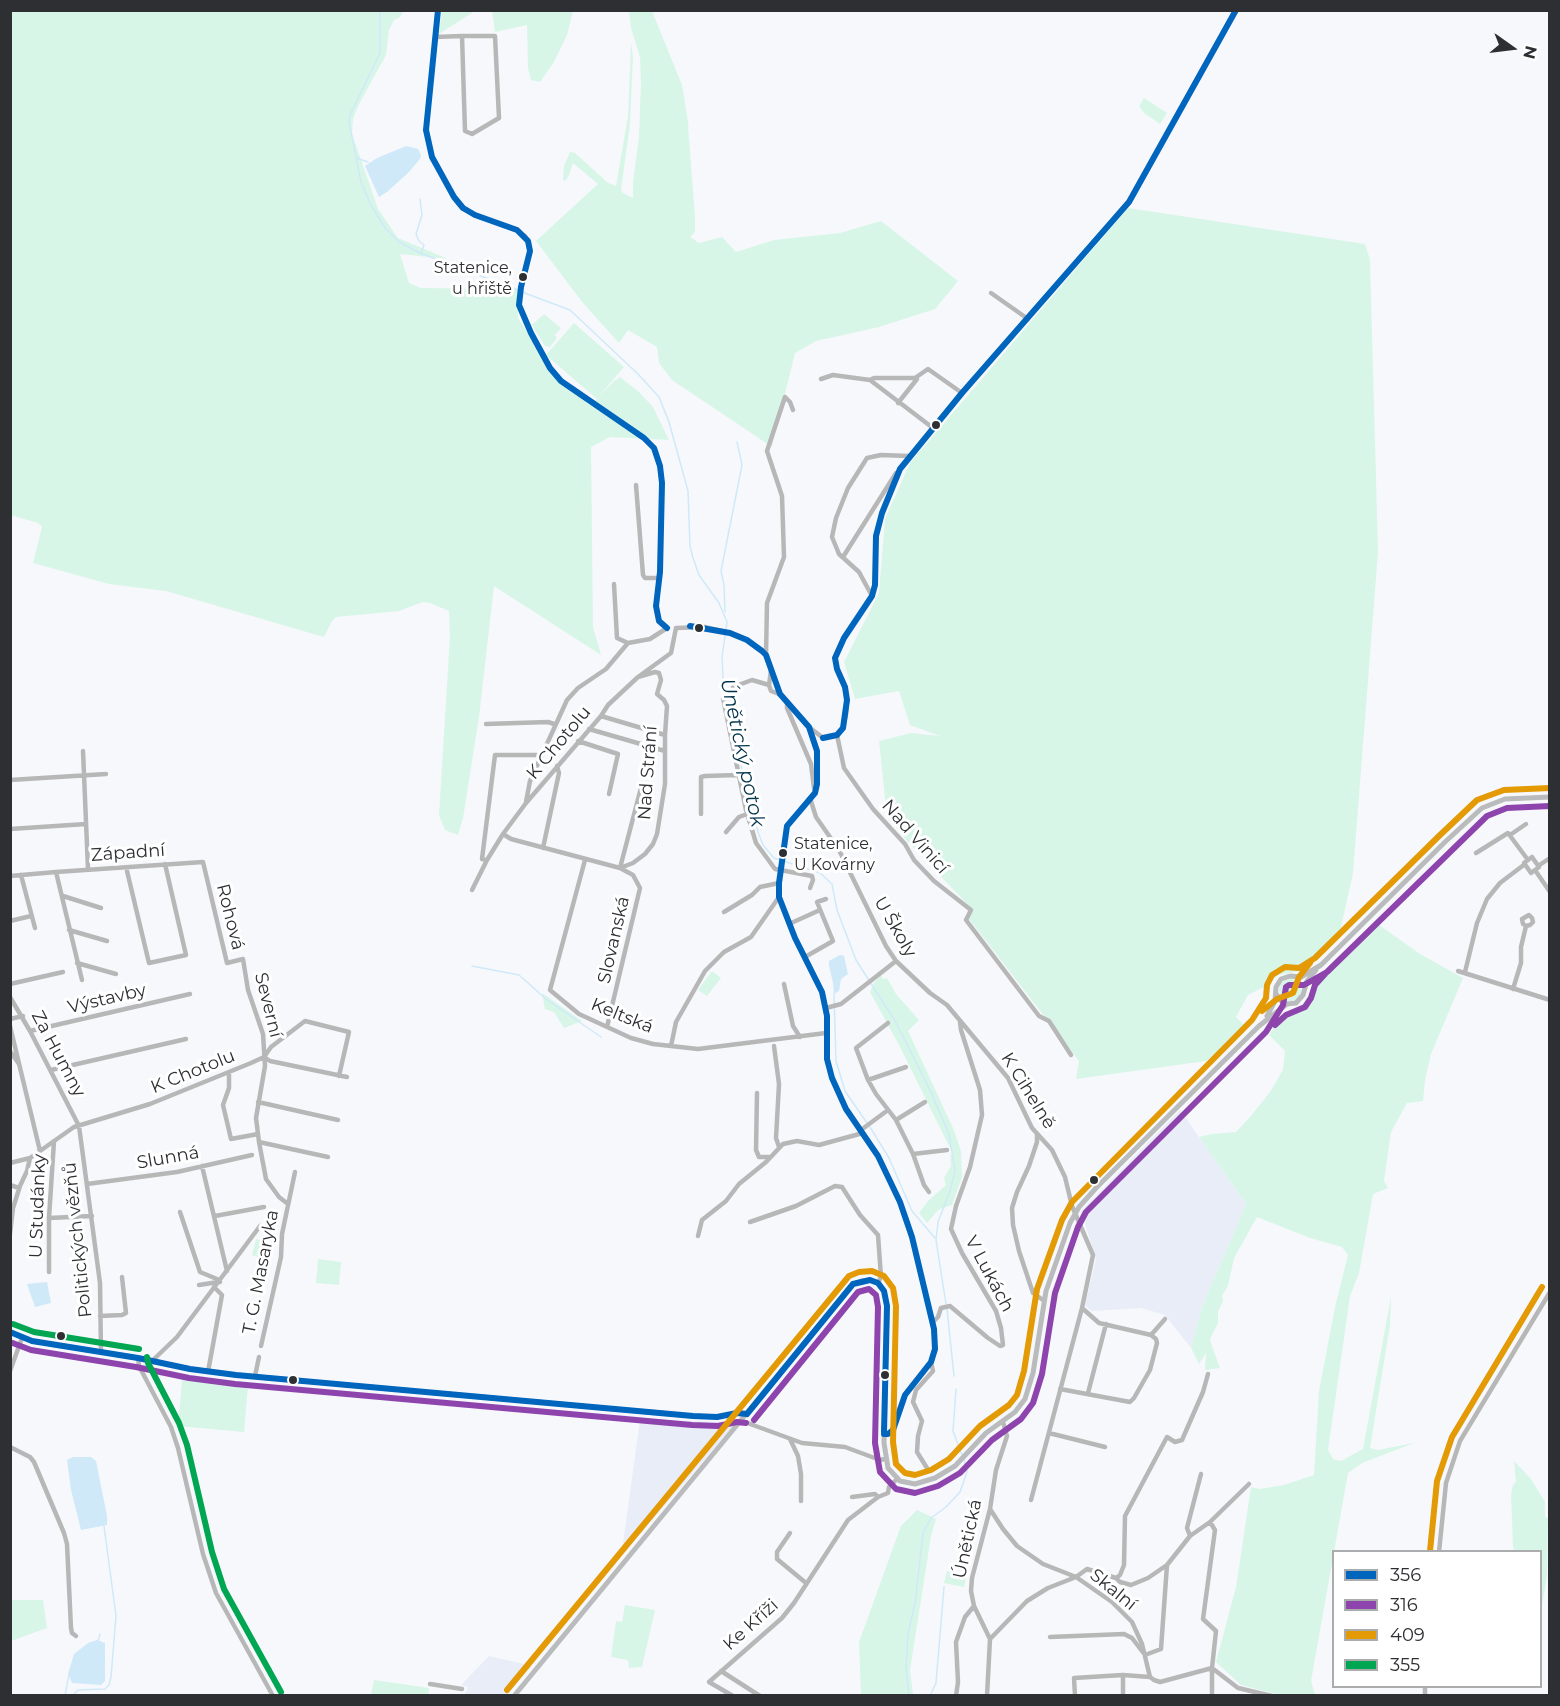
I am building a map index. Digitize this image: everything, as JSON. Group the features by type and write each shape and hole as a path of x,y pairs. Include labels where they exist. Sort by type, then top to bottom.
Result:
{"main road":[{"path":"1276,993 1280,1000 1287,1004 1299,1001 1307,981 1321,965 1479,811 1491,803 1505,799 1550,797"},
{"path":"1259,1026 1273,1006 1276,987 1281,979 1287,976 1301,977 1321,965"},
{"path":"1296,977 1304,989"},
{"path":"514,1695 854,1284 870,1280 878,1283 884,1291 887,1306 884,1434 885,1459 890,1472 897,1479 910,1484 942,1475 955,1466 986,1433 1003,1422 1021,1405 1029,1390 1043,1300 1075,1213 1097,1187 1259,1026 1287,1004"},
{"path":"10,1332 32,1341 236,1375 693,1416 717,1417 737,1413 747,1414"}],"street":[{"path":"438,10 426,138 432,157 454,197 463,208 475,215 517,230 525,236 530,247 521,287 520,308 541,354 556,375 601,411 646,440 654,448 662,480 657,608 660,623 667,628"},
{"path":"843,557 891,478 1129,202 1236,10"},
{"path":"435,37 462,36 495,36 499,118 472,134 465,131 462,36"},
{"path":"991,293 1028,319"},
{"path":"898,402 928,369 962,393"},
{"path":"821,379 833,375 870,380 919,377"},
{"path":"870,380 933,428"},
{"path":"793,410 785,397 767,451 782,496 784,557 767,603 766,655 780,694 809,727 823,738"},
{"path":"872,596 859,572 839,554 832,537 836,518 848,488 867,458 881,455 909,456"},
{"path":"823,738 837,735 843,728 847,700 835,658 843,638 872,596 876,577 876,536 882,513 900,469"},
{"path":"636,485 643,575 645,578 659,578"},
{"path":"614,584 617,638 628,643 651,639 667,628 705,627 747,640 766,655"},
{"name":"K Chotolu","path":"472,890 484,859 502,834 608,705 638,677 671,653 676,627"},
{"path":"526,803 530,781 540,755 567,699 578,688 606,669 628,643"},
{"path":"771,670 769,686 771,691 780,694"},
{"name":"Nad Strání","path":"620,868 639,859 653,844 657,834 665,784 664,735 667,706 657,694 661,680 659,673 655,672 638,677"},
{"path":"733,687 752,680 769,686"},
{"path":"723,698 738,775 756,843 775,869 781,868 812,876 810,888"},
{"path":"787,703 787,708 812,764 815,793"},
{"path":"601,716 664,735"},
{"path":"486,724 548,722 554,724"},
{"path":"809,727 817,751 817,784 815,793 787,826 779,897 789,924 822,992 826,1008 827,1059 832,1078 846,1109 878,1156 900,1202 912,1237 933,1322 935,1349 930,1362 905,1395 893,1430 884,1434"},
{"path":"589,729 665,751"},
{"name":"Nad Vinicí","path":"837,735 844,768 873,809 934,881 971,910 966,920 1039,1016 1049,1021 1071,1055"},
{"path":"817,751 823,738"},
{"path":"578,741 618,754 609,794"},
{"path":"83,751 88,868"},
{"path":"484,859 495,755 540,755"},
{"path":"543,848 559,773 557,766"},
{"path":"10,780 106,774"},
{"path":"701,814 701,777 738,775"},
{"path":"502,834 511,839 620,868 642,784"},
{"name":"U Školy","path":"810,798 816,817 839,850 886,946 896,961 930,993 947,1005 960,1022"},
{"path":"726,832 739,817 747,814"},
{"path":"10,829 86,824"},
{"path":"1476,853 1506,833 1510,835 1526,824"},
{"path":"1510,835 1531,873 1550,858"},
{"path":"1465,972 1477,923 1487,899 1500,883 1532,857 1550,892"},
{"name":"Keltská","path":"585,860 550,990 579,1014 642,1041 698,1049 826,1033"},
{"name":"Západní","path":"10,876 88,868 203,862"},
{"name":"Rohová","path":"203,862 227,963 243,959"},
{"path":"127,872 149,963 186,956 165,864"},
{"name":"Slovanská","path":"607,1027 640,888 633,875 620,868"},
{"path":"56,872 82,980"},
{"path":"21,875 35,928"},
{"path":"724,912 760,887 779,883"},
{"path":"63,897 101,908"},
{"path":"671,1046 676,1022 705,971 723,952 751,937 779,897"},
{"path":"805,957 833,940 816,902 825,899"},
{"path":"789,924 820,910"},
{"path":"10,921 31,916"},
{"path":"1513,989 1521,963 1521,947 1526,926"},
{"path":"69,930 107,941"},
{"name":"Severní","path":"243,959 248,990 263,1034 264,1056"},
{"path":"826,1008 835,1005 896,961"},
{"path":"77,963 116,974"},
{"path":"1458,970 1550,1000"},
{"path":"10,984 63,972"},
{"path":"784,984 793,1026 800,1037"},
{"name":"Výstavby","path":"30,1030 190,994"},
{"name":"Za Humny","path":"10,997 30,1030 79,1126"},
{"path":"10,1019 22,1016"},
{"name":"K Chotolu","path":"30,1158 69,1129 150,1104 264,1056 271,1047 305,1021 349,1032 339,1076"},
{"name":"K Cihelně","path":"960,1022 1008,1078 1032,1128 1052,1150 1065,1177 1072,1206 1093,1255 1082,1308 1030,1500"},
{"name":"V Lukách","path":"933,1322 938,1317 941,1308 950,1306 988,1338 1000,1346 1003,1345 996,1311 962,1253 951,1228 970,1167 982,1110 980,1090 960,1022"},
{"path":"888,1023 856,1048 868,1080 896,1120 929,1192"},
{"path":"10,1026 40,1151"},
{"path":"51,1070 186,1039"},
{"path":"774,1046 780,1083 776,1138 779,1147"},
{"path":"10,1052 21,1069"},
{"path":"264,1056 270,1061 347,1077"},
{"name":"T. G. Masaryka","path":"264,1056 256,1118 259,1142 266,1179 279,1197 288,1204"},
{"path":"868,1080 906,1067"},
{"path":"229,1072 229,1088 223,1105 231,1139 258,1134"},
{"path":"757,1093 756,1150 759,1157 771,1156"},
{"path":"258,1102 338,1120"},
{"path":"896,1120 925,1102"},
{"path":"698,1236 702,1220 726,1201 739,1184 779,1147 797,1141 819,1145 862,1132 868,1124 888,1110"},
{"name":"Politických vězňů","path":"79,1126 100,1283 101,1352"},
{"path":"1037,1134 1037,1142 1029,1166 1012,1208 1018,1251 1033,1293 1043,1300"},
{"name":"U Studánky","path":"50,1272 49,1218 54,1141"},
{"path":"259,1142 328,1157"},
{"path":"913,1154 947,1150"},
{"name":"Slunná","path":"87,1184 177,1172 252,1155"},
{"path":"10,1163 30,1158 14,1208 10,1234"},
{"path":"202,1166 227,1272"},
{"name":"T. G. Masaryka","path":"261,1346 281,1257 282,1234 296,1172"},
{"path":"10,1185 17,1188 20,1186"},
{"path":"750,1222 796,1206 835,1186 842,1187 860,1215 878,1235 881,1277 878,1283"},
{"path":"215,1216 264,1207"},
{"path":"180,1212 200,1272 220,1282"},
{"path":"49,1218 92,1216"},
{"path":"152,1361 177,1337 260,1226"},
{"path":"100,1316 126,1313 122,1277"},
{"path":"199,1285 220,1282"},
{"path":"208,1371 222,1294 214,1287"},
{"path":"1439,1550 1446,1483 1460,1440 1550,1293"},
{"path":"1060,1389 1130,1402 1150,1370 1156,1339 1151,1335 1099,1323 1082,1308"},
{"path":"1151,1335 1165,1319"},
{"path":"1088,1393 1106,1324"},
{"path":"11,1368 22,1338"},
{"name":"T. G. Masaryka","path":"255,1376 259,1357"},
{"path":"138,1358 139,1366 175,1437 203,1554 216,1593 273,1695"},
{"path":"927,1468 917,1452 922,1420 913,1402 918,1385 933,1371 930,1362"},
{"path":"1160,1434 1175,1442 1182,1440 1203,1392 1208,1374"},
{"name":"Únětická","path":"987,1695 990,1639 974,1606 972,1578 990,1509 996,1470 1007,1436 1003,1422"},
{"path":"741,1423 802,1443 845,1447 880,1460 885,1459"},
{"path":"1049,1433 1105,1447"},
{"path":"1116,1578 1120,1575 1124,1565 1125,1516 1167,1437"},
{"path":"790,1439 798,1456 801,1501"},
{"path":"10,1448 30,1456 34,1462 64,1533 67,1544 71,1628 72,1633 76,1636"},
{"path":"1190,1536 1187,1528 1201,1474"},
{"name":"Ke Kříži","path":"733,1695 709,1682 782,1618 843,1525 878,1497 888,1493 889,1487 897,1479"},
{"path":"990,1639 1027,1601 1048,1588 1076,1577 1087,1569 1131,1584 1148,1578 1167,1565 1190,1536 1210,1522 1249,1484"},
{"path":"852,1497 875,1494 878,1497"},
{"name":"Skalní","path":"990,1509 1017,1546 1043,1564 1076,1577 1112,1602 1132,1622 1142,1644 1150,1677"},
{"path":"1210,1522 1215,1530 1203,1619 1216,1631 1212,1695"},
{"path":"790,1533 777,1552 777,1559 807,1583"},
{"path":"1050,1637 1124,1634 1132,1638 1145,1655 1161,1649 1167,1565"},
{"path":"1097,1572 1102,1585 1126,1599"},
{"path":"956,1695 958,1682 956,1642 965,1617 974,1606"},
{"path":"1075,1695 1074,1678 1123,1675 1150,1677 1160,1682 1212,1668"},
{"path":"1212,1668 1238,1688 1272,1695"},
{"path":"721,1671 760,1695"},
{"path":"1123,1675 1123,1695"},
{"path":"430,1684 462,1689"},
{"path":"452,1695 454,1688"}],"shaded area":[{"path":"1180,1110 1246,1204 1202,1307 1191,1348 1165,1315 1141,1308 1091,1311 1085,1305 1096,1259 1081,1211"},
{"path":"640,1420 735,1424 617,1561 622,1551"},
{"path":"489,1656 532,1666 506,1695 465,1695 468,1687 461,1685"}],"green space":[{"path":"442,10 475,11 439,34"},
{"path":"10,11 404,11 394,20 389,30 386,55 358,106 353,119 352,134 378,209 398,238 448,259 400,254 409,283 421,288 518,289 518,318 551,370 589,405 597,399 546,355 574,323 624,367 599,396 620,377 653,407 669,440 610,437 591,447 593,627 601,655 494,586 479,717 463,818 458,835 445,830 439,815 450,637 449,611 423,602 399,611 336,617 324,637 166,591 109,584 33,563 42,527 38,523 10,515"},
{"path":"492,11 573,11 567,35 554,62 540,82 531,80 528,68 527,25 495,32"},
{"path":"629,11 652,11 682,85 689,128 688,125 695,216 695,232 690,237 699,243 722,237 736,252 774,240 840,233 881,221 958,281 935,309 879,327 816,341 795,353 772,447 672,380 659,363 657,347 628,330 619,343 583,303 536,241 598,184 573,163 569,175 565,181 563,180 564,166 570,152 575,153 608,183 616,186 628,116 631,43 633,56 630,124 621,190 633,198 641,82 640,57 631,28"},
{"path":"1144,98 1167,113 1160,124 1144,113 1139,106"},
{"path":"1128,208 1365,244 1370,260 1378,552 1353,873 1341,927 1330,948 1304,970 1278,975 1268,985 1248,995 1236,1017 1247,1028 1243,1034 1206,1061 1076,1079 1079,1061 969,919 970,907 887,817 879,741 911,733 940,736 910,725 899,691 855,699 844,662 879,593 885,519 910,463"},
{"path":"544,314 561,328 550,347 545,346 532,325"},
{"path":"1375,922 1420,954 1463,978 1431,1054 1423,1101 1407,1103 1391,1132 1384,1181 1388,1188 1373,1194 1359,1273 1350,1296 1328,1450 1333,1459 1341,1461 1363,1449 1391,1297 1390,1325 1370,1448 1378,1450 1414,1443 1362,1463 1348,1473 1334,1550 1332,1550 1332,1563 1311,1681 1315,1695 1280,1695 1241,1685 1216,1662 1236,1587 1251,1487 1260,1489 1284,1485 1314,1475 1319,1391 1335,1307 1348,1255 1342,1247 1310,1238 1257,1217 1234,1258 1228,1286 1222,1296 1223,1302 1218,1311 1218,1323 1210,1341 1220,1368 1205,1370 1206,1353 1199,1364 1191,1348 1202,1307 1246,1204 1199,1137 1236,1132 1270,1092 1283,1070 1285,1051 1269,1035 1280,1018 1302,1005 1317,979"},
{"path":"712,971 721,978 707,996 698,990"},
{"path":"881,975 883,979 887,978 896,994 919,1020 908,1031 953,1128 961,1151 962,1177 952,1205 938,1210 927,1223 919,1213 929,1200 946,1185 944,1178 951,1166 950,1155 953,1154 870,992"},
{"path":"1290,979 1298,982 1301,990 1298,998 1290,1001 1282,998 1279,990 1282,982"},
{"path":"542,993 582,1021 564,1028 554,1012 545,1009"},
{"path":"256,1239 271,1242 267,1258 261,1257 260,1253 258,1257 252,1255"},
{"path":"318,1259 341,1262 339,1285 316,1283"},
{"path":"182,1380 248,1386 244,1432 178,1426"},
{"path":"1514,1461 1531,1479 1545,1502 1545,1517 1548,1518 1547,1575 1542,1606 1542,1550 1514,1550 1513,1547 1511,1494 1516,1482"},
{"path":"917,1510 936,1519 931,1536 910,1670 913,1695 861,1695 859,1642 901,1526"},
{"path":"947,1571 967,1575 964,1587 944,1583"},
{"path":"11,1600 43,1600 47,1628 11,1641"},
{"path":"625,1605 655,1610 642,1667 629,1668 628,1660 611,1657 616,1621 622,1622"},
{"path":"374,1680 429,1688 428,1695 371,1695"}],"water":[{"path":"406,146 418,149 420,159 408,173 379,197 365,166 377,158"},
{"path":"840,955 844,956 848,974 841,979 839,991 834,994 829,961"},
{"path":"47,1282 51,1303 35,1307 27,1284"},
{"path":"73,1457 91,1457 96,1461 107,1525 81,1530 71,1490 67,1460"},
{"path":"97,1640 105,1643 105,1681 101,1685 72,1683 68,1674 74,1654 88,1643"}],"waterway":[{"name":"Únětický potok","path":"380,10 380,53 350,115 349,122 361,182 371,205 385,228 399,242 420,253 518,290"},
{"path":"356,158 368,162"},
{"path":"420,199 422,215 416,234 424,245 421,253"},
{"path":"495,291 505,287"},
{"name":"Únětický potok","path":"522,292 570,310 659,397 669,422 688,491 690,546 693,558 699,575 719,603 727,622 722,657 723,677 743,776 763,845 774,858 820,873 832,884 837,910 856,960 895,1021 930,1090 949,1134 955,1171 938,1222 936,1240 946,1304"},
{"path":"725,612 721,571 742,465 737,442"},
{"path":"472,966 519,975 546,999 601,1037"},
{"path":"834,994 836,1061 845,1091 867,1123"},
{"path":"870,1127 889,1158 912,1211 935,1238"},
{"name":"Únětický potok","path":"947,1309 954,1376"},
{"name":"Únětický potok","path":"956,1389 953,1431 962,1455"},
{"name":"Únětický potok","path":"909,1696 906,1667 908,1634 915,1603 923,1533 931,1518 946,1507 960,1492 967,1472 964,1459"},
{"path":"72,1696 78,1690 105,1689 111,1677 116,1616 104,1526"},
{"path":"930,1696 936,1683 944,1587"},
{"path":"98,1641 100,1634"},
{"path":"65,1696 69,1674"}],"transit line":[{"name":"356","path":"438,10 426,130 432,157 454,197 463,208 475,215 517,230 528,241 530,251 519,305 550,368 561,381 644,438 654,448 660,466 662,483 660,572 656,606 659,621 667,628"},
{"name":"356","path":"823,738 837,735 843,728 847,700 835,658 844,638 872,596 875,585 876,536 882,513 900,469 962,393 1129,202 1236,10"},
{"name":"356","path":"690,626 730,633 747,640 762,651 766,655 780,694 809,727 817,751 815,793 787,826 779,897 795,938 822,992 827,1016 827,1059 832,1078 846,1109 878,1156 900,1202 912,1237 934,1329 935,1349 931,1362 905,1395 893,1430 884,1434"},
{"name":"409","path":"507,1690 849,1276 872,1271 884,1276 893,1288 896,1306 893,1442 896,1464 905,1473 915,1475 931,1470 949,1459 980,1426 1009,1405 1017,1395 1024,1371 1037,1289 1062,1220 1072,1202 1252,1020 1266,998 1267,985 1272,975 1285,967 1299,968 1315,958 1477,800 1504,790 1550,788"},
{"name":"316","path":"754,1420 858,1292 869,1289 876,1295 878,1307 875,1443 880,1472 896,1489 915,1493 938,1486 960,1473 992,1440 1021,1419 1033,1403 1042,1374 1055,1293 1078,1227 1086,1212 1266,1032 1283,1005 1286,987 1304,985 1327,972 1487,816 1507,808 1550,806"},
{"name":"409","path":"1262,1011 1277,999 1293,993 1299,977 1310,963"},
{"name":"316","path":"1275,1025 1286,1015 1305,1007 1315,985 1325,974"},
{"name":"356","path":"747,1414 853,1284 870,1280 878,1283 884,1291 887,1306 884,1432"},
{"name":"409","path":"1430,1550 1437,1481 1452,1437 1542,1287"},
{"name":"355","path":"13,1324 34,1332 139,1349"},
{"name":"356","path":"10,1332 32,1341 236,1375 693,1416 717,1417 737,1413 747,1414"},
{"name":"316","path":"10,1342 31,1350 235,1384 692,1425 718,1426 737,1422 746,1423"},
{"name":"355","path":"147,1357 179,1423 187,1445 212,1552 224,1589 281,1692"}],"place":[{"name":"Statenice, u hřiště","path":"523,277"},
{"name":"Statenice, U Kovárny","path":"783,853"}]}
